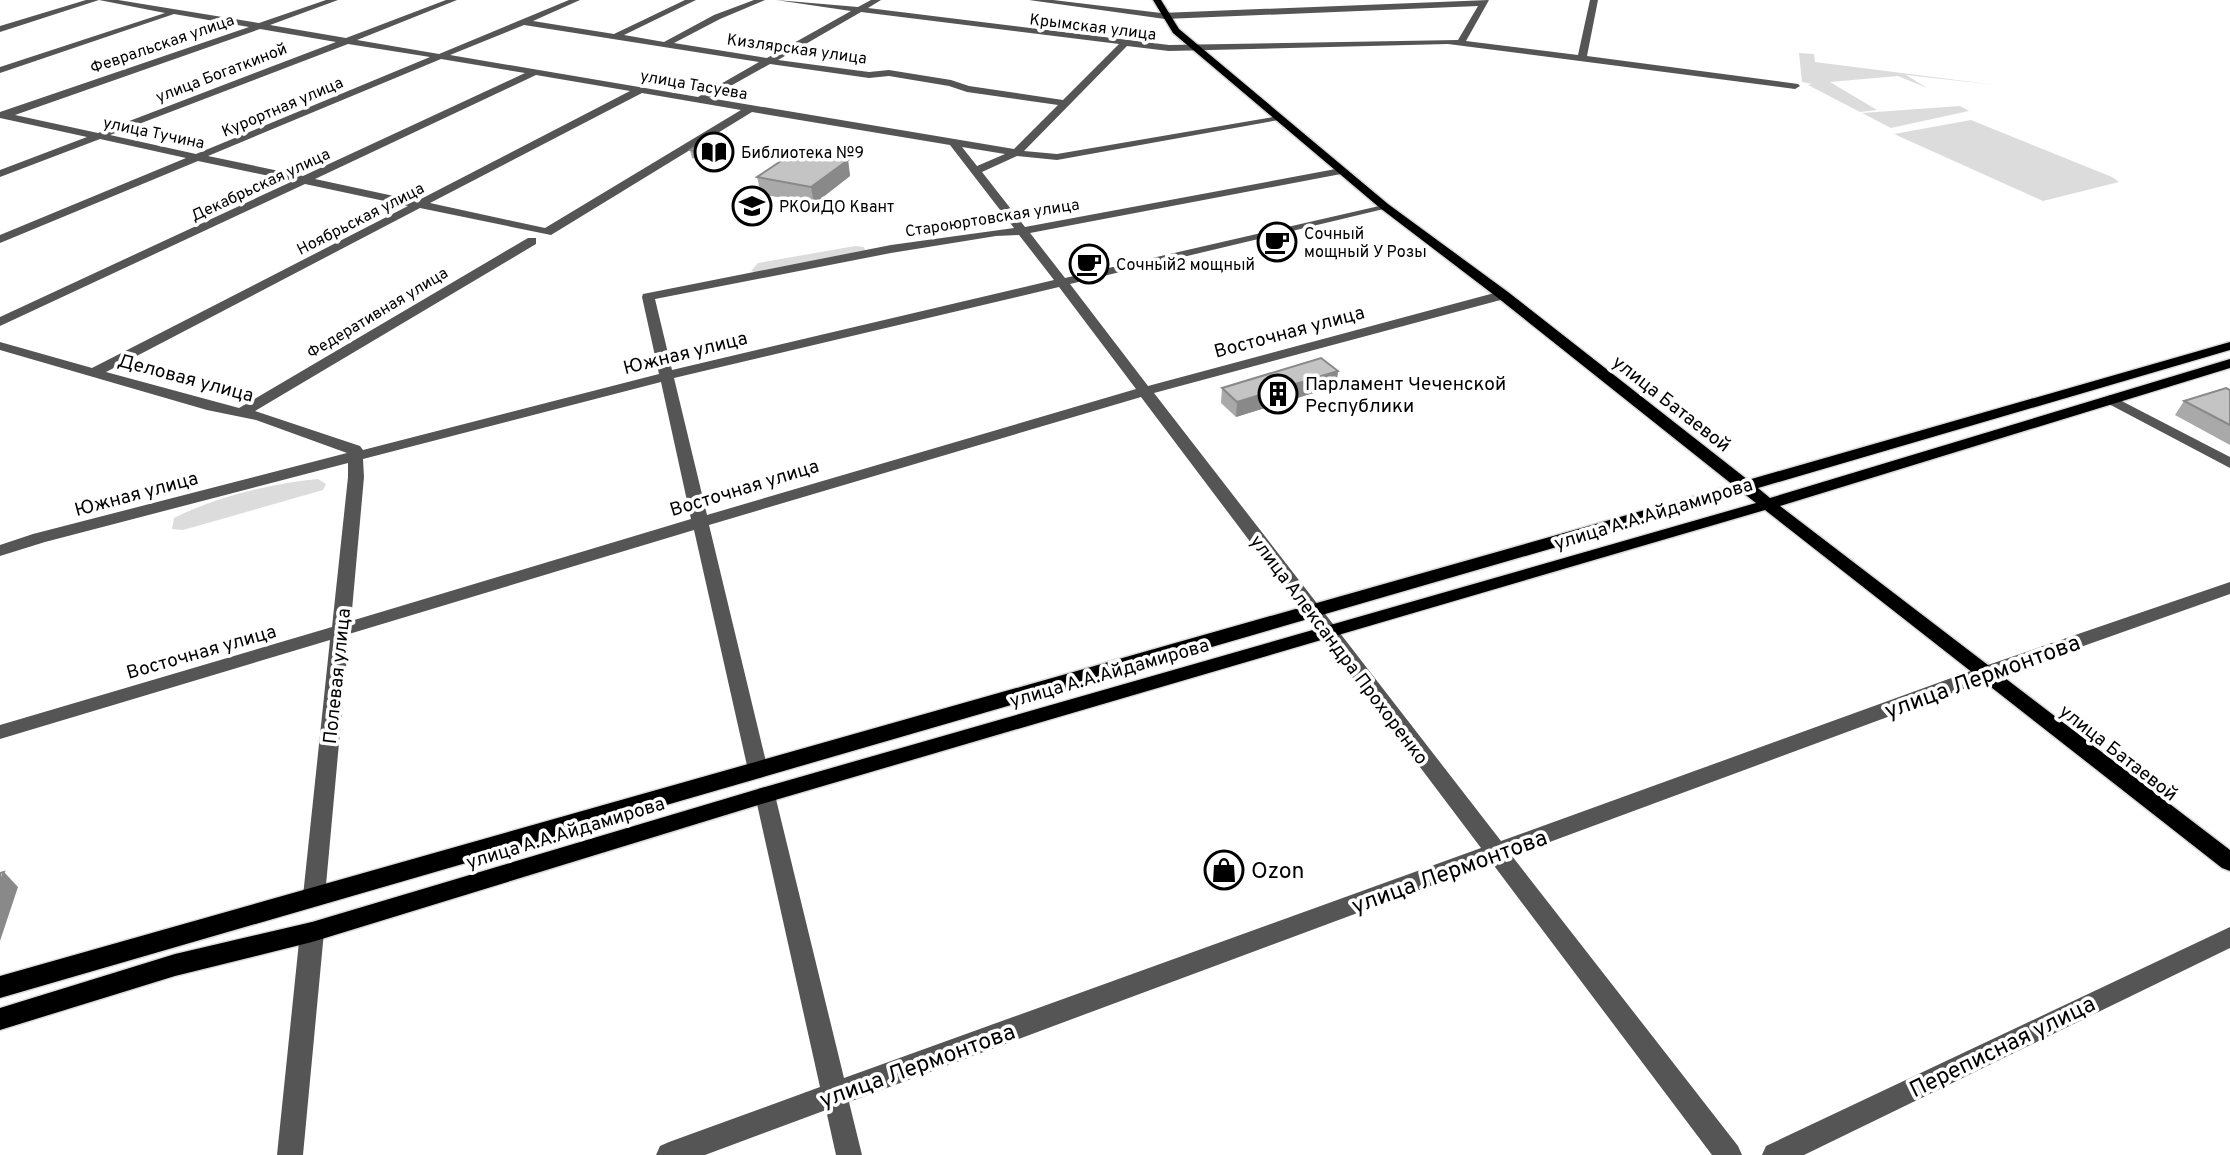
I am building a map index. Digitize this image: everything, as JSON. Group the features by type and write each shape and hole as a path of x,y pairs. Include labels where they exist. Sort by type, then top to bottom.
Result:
{"main road":[{"name":"улица Батаевой","path":"1157,0 1176,31 1340,171 2230,862"},
{"name":"улица А.А.Айдамирова","path":"0,987 1745,488 2230,346"},
{"name":"улица А.А.Айдамирова","path":"0,1019 175,965 312,932 765,795 1328,633 2230,363"},
{"path":"175,965 182,935"}],"street":[{"path":"0,29 95,0"},
{"name":"улица Тасуева","path":"103,0 1016,153 1057,157 1279,119"},
{"name":"Февральская улица","path":"1,116 334,0"},
{"name":"улица Богаткиной","path":"0,174 453,0"},
{"name":"Курортная улица","path":"0,239 576,0"},
{"path":"615,36 692,0"},
{"path":"666,44 717,17 761,0"},
{"name":"Крымская улица","path":"780,0 1169,48 1450,46 1461,42 1795,86"},
{"path":"699,100 877,0"},
{"path":"1033,0 1164,15 1381,3 1479,1 1461,42"},
{"path":"1276,0 1282,9"},
{"path":"1582,58 1594,0"},
{"path":"0,70 174,13"},
{"name":"Кизлярская улица","path":"523,22 768,61 869,75 889,73 951,83 967,89 1065,103"},
{"path":"975,171 1016,153 1124,44"},
{"name":"Декабрьская улица","path":"0,322 533,73"},
{"name":"Ноябрьская улица","path":"93,373 640,90"},
{"name":"улица Тучина","path":"1,116 547,232 749,109"},
{"name":"улица Александра Прохоренко","path":"953,142 1063,282 1143,391 1729,1155"},
{"name":"Староюртовская улица","path":"666,376 648,297 891,249 996,232 1021,231 1340,171"},
{"name":"Южная улица","path":"0,551 39,538 666,376 1384,206"},
{"name":"Федеративная улица","path":"240,413 532,242"},
{"name":"Восточная улица","path":"0,732 340,633 702,521 1143,391 1503,295"},
{"name":"Деловая улица","path":"0,346 259,416 355,449 356,455"},
{"path":"666,376 758,770"},
{"path":"2110,399 2230,463"},
{"name":"Полевая улица","path":"314,896 356,455"},
{"name":"улица Лермонтова","path":"669,1155 1986,673 2230,588"},
{"path":"765,795 849,1155"},
{"path":"290,1155 312,932"},
{"name":"Переписная улица","path":"1775,1155 2230,937"}],"shaded area":[{"path":"1799,53 1814,54 1815,62 1996,85 1906,75 1927,88 1898,76 1830,82 1877,110 1860,112 1808,85 1812,84 1802,82"},
{"path":"1960,106 1969,111 1891,128 1862,113"},
{"path":"1971,120 2119,182 2043,201 1894,134"},
{"path":"855,246 864,247 865,250 757,273 751,271 758,263"},
{"path":"318,479 326,484 323,490 183,530 172,529 174,518 208,503 281,484"}],"building":[{"path":"709,138 729,142 710,154 690,150"},
{"path":"796,151 848,160 811,187 757,177"},
{"path":"1321,358 1338,371 1237,402 1222,388"},
{"path":"2226,388 2230,390 2230,425 2184,401"}],"place":[{"name":"Библиотека №9","path":"714,152"},
{"name":"РКОиДО Квант","path":"752,206"},
{"name":"Сочный мощный У Розы","path":"1277,242"},
{"name":"Сочный2 мощный","path":"1089,264"},
{"name":"Парламент Чеченской Республики","path":"1278,394"},
{"name":"Ozon","path":"1224,870"}]}
